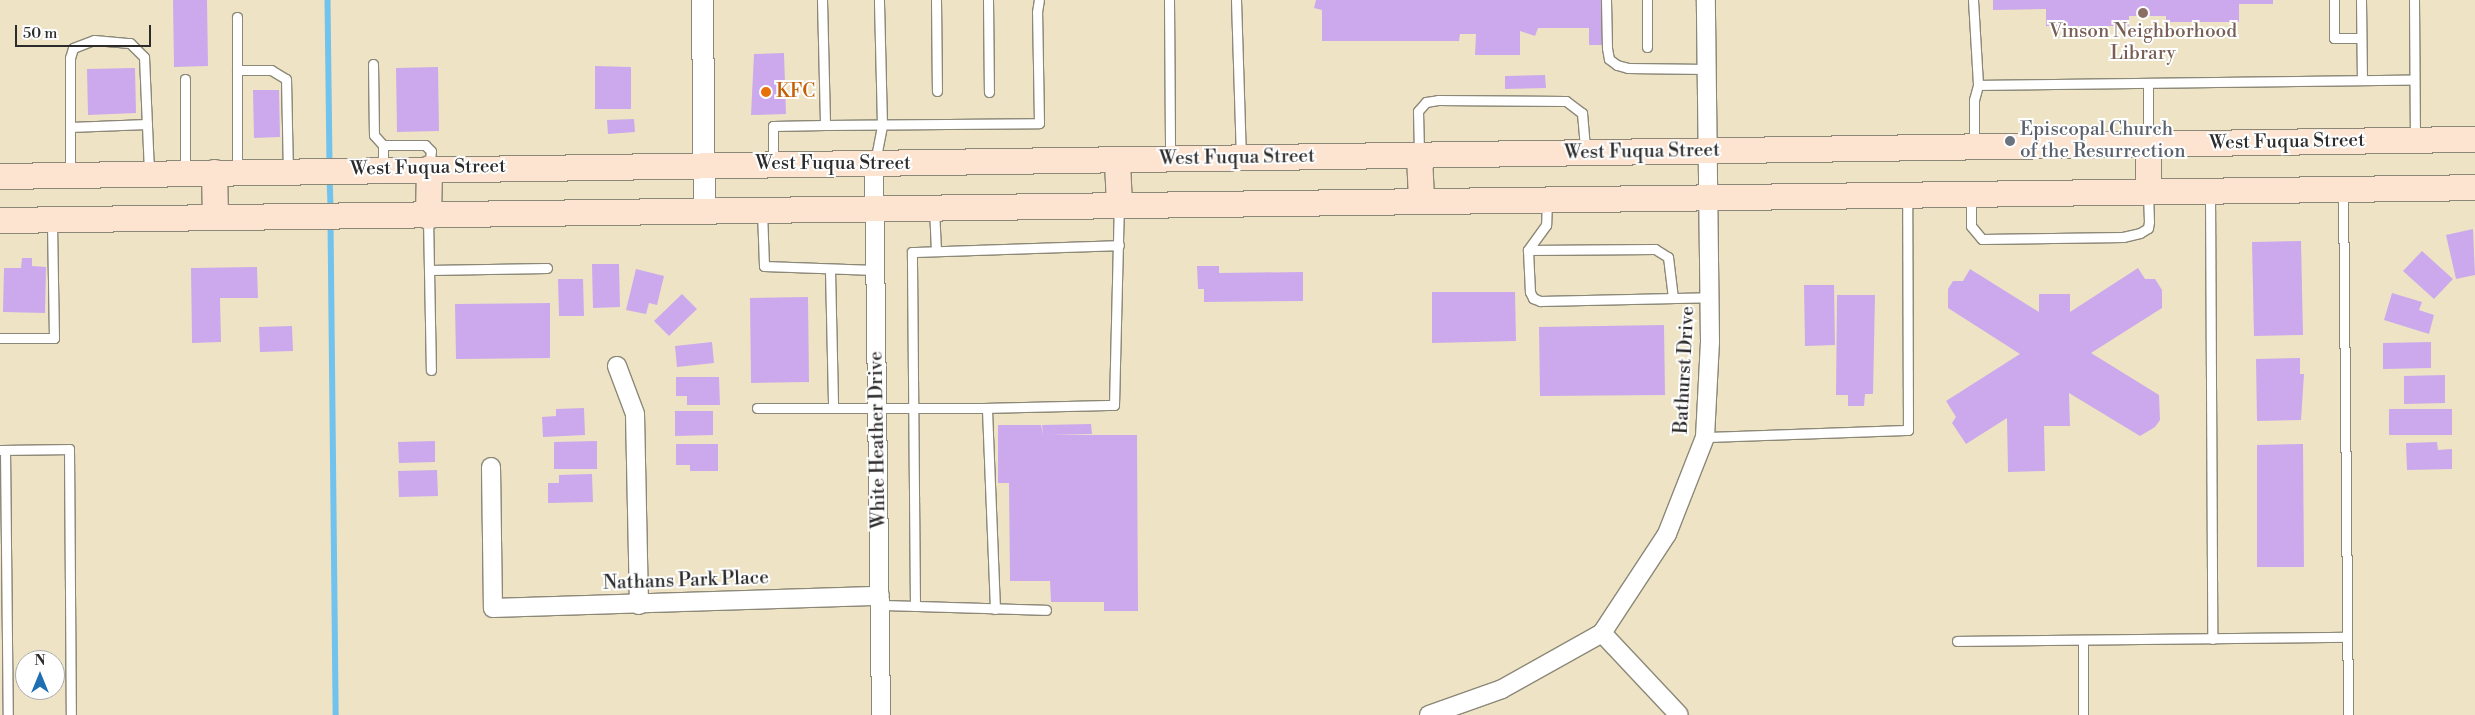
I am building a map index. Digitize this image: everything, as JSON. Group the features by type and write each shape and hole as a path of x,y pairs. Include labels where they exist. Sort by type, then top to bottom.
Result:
{"main road":[{"name":"West Fuqua Street","path":"0,176 340,169 383,157 429,168 1117,161 2475,139"},
{"path":"2148,145 2148,192"},
{"path":"1419,155 1421,199"},
{"path":"1117,161 1119,205"},
{"path":"428,216 429,168"},
{"path":"215,218 226,172"},
{"path":"0,220 428,216 1709,195 2148,192 2475,187"}],"street":[{"path":"702,0 702,164 704,211"},
{"name":"Bathurst Drive","path":"1602,633 1667,534 1705,437 1710,297 1706,0"},
{"name":"White Heather Drive","path":"874,164 881,715"},
{"path":"617,366 635,414 639,605"},
{"name":"Nathans Park Place","path":"491,467 494,608 880,601"},
{"path":"1429,715 1502,689 1602,633 1679,715"}],"lane":[{"path":"822,0 825,125"},
{"path":"874,164 882,125 879,0"},
{"path":"936,0 937,91"},
{"path":"988,0 989,92"},
{"path":"773,164 773,126 1039,123 1036,12 1039,0"},
{"path":"1169,0 1170,160"},
{"path":"1236,0 1241,158"},
{"path":"1606,0 1607,48 1609,59 1617,65 1628,68 1707,69"},
{"path":"1646,0 1647,47"},
{"path":"1973,0 1978,85 1974,100 1974,148"},
{"path":"2334,0 2334,38 2361,38"},
{"path":"2361,0 2362,80"},
{"path":"2414,0 2415,140"},
{"path":"226,172 237,70 237,17"},
{"path":"70,175 70,58 73,48 94,40 130,43 144,58 149,173"},
{"path":"373,64 374,135 383,157"},
{"path":"237,70 271,70 286,79 296,171"},
{"path":"185,79 185,173"},
{"path":"1978,85 2414,80"},
{"path":"2148,83 2148,145"},
{"path":"1419,155 1418,111 1426,102 1438,100 1566,101 1582,113 1585,153"},
{"path":"70,127 147,124"},
{"path":"2342,188 2348,715"},
{"path":"2210,191 2212,639"},
{"path":"1971,193 1971,226 1982,239 2123,237 2140,233 2148,228 2148,192"},
{"path":"1705,437 1908,430 1907,194"},
{"path":"1547,198 1546,225 1528,250 1530,292 1540,301 1710,297"},
{"path":"757,408 987,408 1114,405 1119,205"},
{"path":"934,208 936,251"},
{"path":"762,211 764,266 830,270 875,270"},
{"path":"428,216 431,370"},
{"path":"0,338 54,338 52,219"},
{"path":"915,606 912,252 1119,245"},
{"path":"1528,250 1655,249 1668,257 1673,298"},
{"path":"429,270 547,268"},
{"path":"830,270 832,407"},
{"path":"987,408 994,609"},
{"path":"8,715 3,450 68,449 71,715"},
{"path":"880,601 915,606 1046,610"},
{"path":"1957,641 2347,637"},
{"path":"2083,640 2083,715"}],"building":[{"path":"173,0 207,0 208,66 174,67"},
{"path":"1316,0 1602,0 1602,45 1589,45 1589,28 1538,28 1535,36 1520,31 1520,55 1475,55 1476,34 1460,34 1459,41 1322,41 1322,10 1314,8"},
{"name":"Vinson Neighborhood Library","path":"1993,0 2273,0 2273,4 2239,4 2239,22 2166,22 2166,16 2129,16 2129,26 2046,26 2046,9 1993,10"},
{"path":"784,53 786,114 751,115 754,54"},
{"path":"595,66 631,67 631,109 595,109"},
{"path":"438,67 439,131 397,132 396,68"},
{"path":"135,68 136,113 88,115 87,69"},
{"path":"1545,75 1546,88 1505,89 1505,76"},
{"path":"253,90 279,90 280,137 254,138"},
{"path":"634,119 635,132 608,134 607,120"},
{"path":"2473,229 2475,275 2456,279 2446,235"},
{"path":"2301,241 2303,335 2254,336 2252,242"},
{"path":"2422,251 2453,279 2434,299 2403,271"},
{"path":"22,258 32,258 32,266 46,267 45,313 3,312 4,268 21,268"},
{"path":"592,264 619,264 620,307 593,308"},
{"path":"1197,266 1219,266 1219,273 1303,272 1303,301 1204,302 1204,289 1198,289"},
{"path":"257,267 258,298 220,298 221,342 192,343 191,268"},
{"path":"2138,268 2145,279 2155,279 2162,290 2162,308 2091,353 2159,395 2160,420 2155,427 2140,436 2069,393 2070,426 2044,426 2045,471 2008,472 2007,418 1966,444 1952,423 1956,417 1946,401 2020,354 1948,308 1948,289 1953,281 1963,281 1970,269 2039,312 2039,294 2070,294 2070,312"},
{"path":"636,269 664,276 657,305 649,303 646,314 626,310"},
{"path":"558,279 583,279 584,316 559,316"},
{"path":"1804,285 1834,285 1835,345 1805,346"},
{"path":"1432,292 1515,292 1516,341 1432,343"},
{"path":"2392,293 2422,302 2419,310 2434,315 2429,334 2384,320"},
{"path":"682,294 697,309 669,336 654,321"},
{"path":"1837,295 1875,295 1873,394 1865,394 1864,406 1848,406 1848,395 1836,395"},
{"path":"808,297 809,382 751,383 750,298"},
{"path":"550,303 550,358 456,359 455,304"},
{"path":"1664,325 1665,395 1540,396 1539,327"},
{"path":"292,326 293,351 260,352 259,327"},
{"path":"712,342 714,363 677,367 675,346"},
{"path":"2431,342 2431,368 2383,369 2383,343"},
{"path":"2300,358 2300,374 2304,374 2301,420 2257,421 2256,359"},
{"path":"2445,375 2445,403 2404,404 2404,376"},
{"path":"676,377 719,377 720,405 687,405 687,396 676,396"},
{"path":"584,408 585,435 543,437 542,417 556,416 556,409"},
{"path":"2389,409 2452,409 2452,435 2389,435"},
{"path":"675,411 713,411 713,435 675,436"},
{"path":"1091,424 1092,434 1050,435 1137,435 1138,611 1104,611 1104,602 1051,602 1050,581 1010,581 1009,483 998,483 998,425 1041,425 1043,435 1042,425"},
{"path":"435,441 435,462 399,463 398,442"},
{"path":"597,441 597,469 554,469 554,442"},
{"path":"2437,442 2438,450 2452,449 2452,469 2407,470 2406,443"},
{"path":"676,444 718,444 718,471 690,471 690,465 676,465"},
{"path":"2303,444 2304,567 2257,567 2257,445"},
{"path":"437,470 438,496 399,497 398,471"},
{"path":"592,474 593,502 548,503 548,483 559,483 559,475"}],"waterway":[{"path":"328,0 330,165"},
{"path":"330,177 331,210"},
{"path":"331,222 336,715"}],"place":[{"name":"Vinson Neighborhood Library","path":"2143,13"},
{"name":"KFC","path":"766,92"},
{"name":"Episcopal Church of the Resurrection","path":"2010,141"}]}
